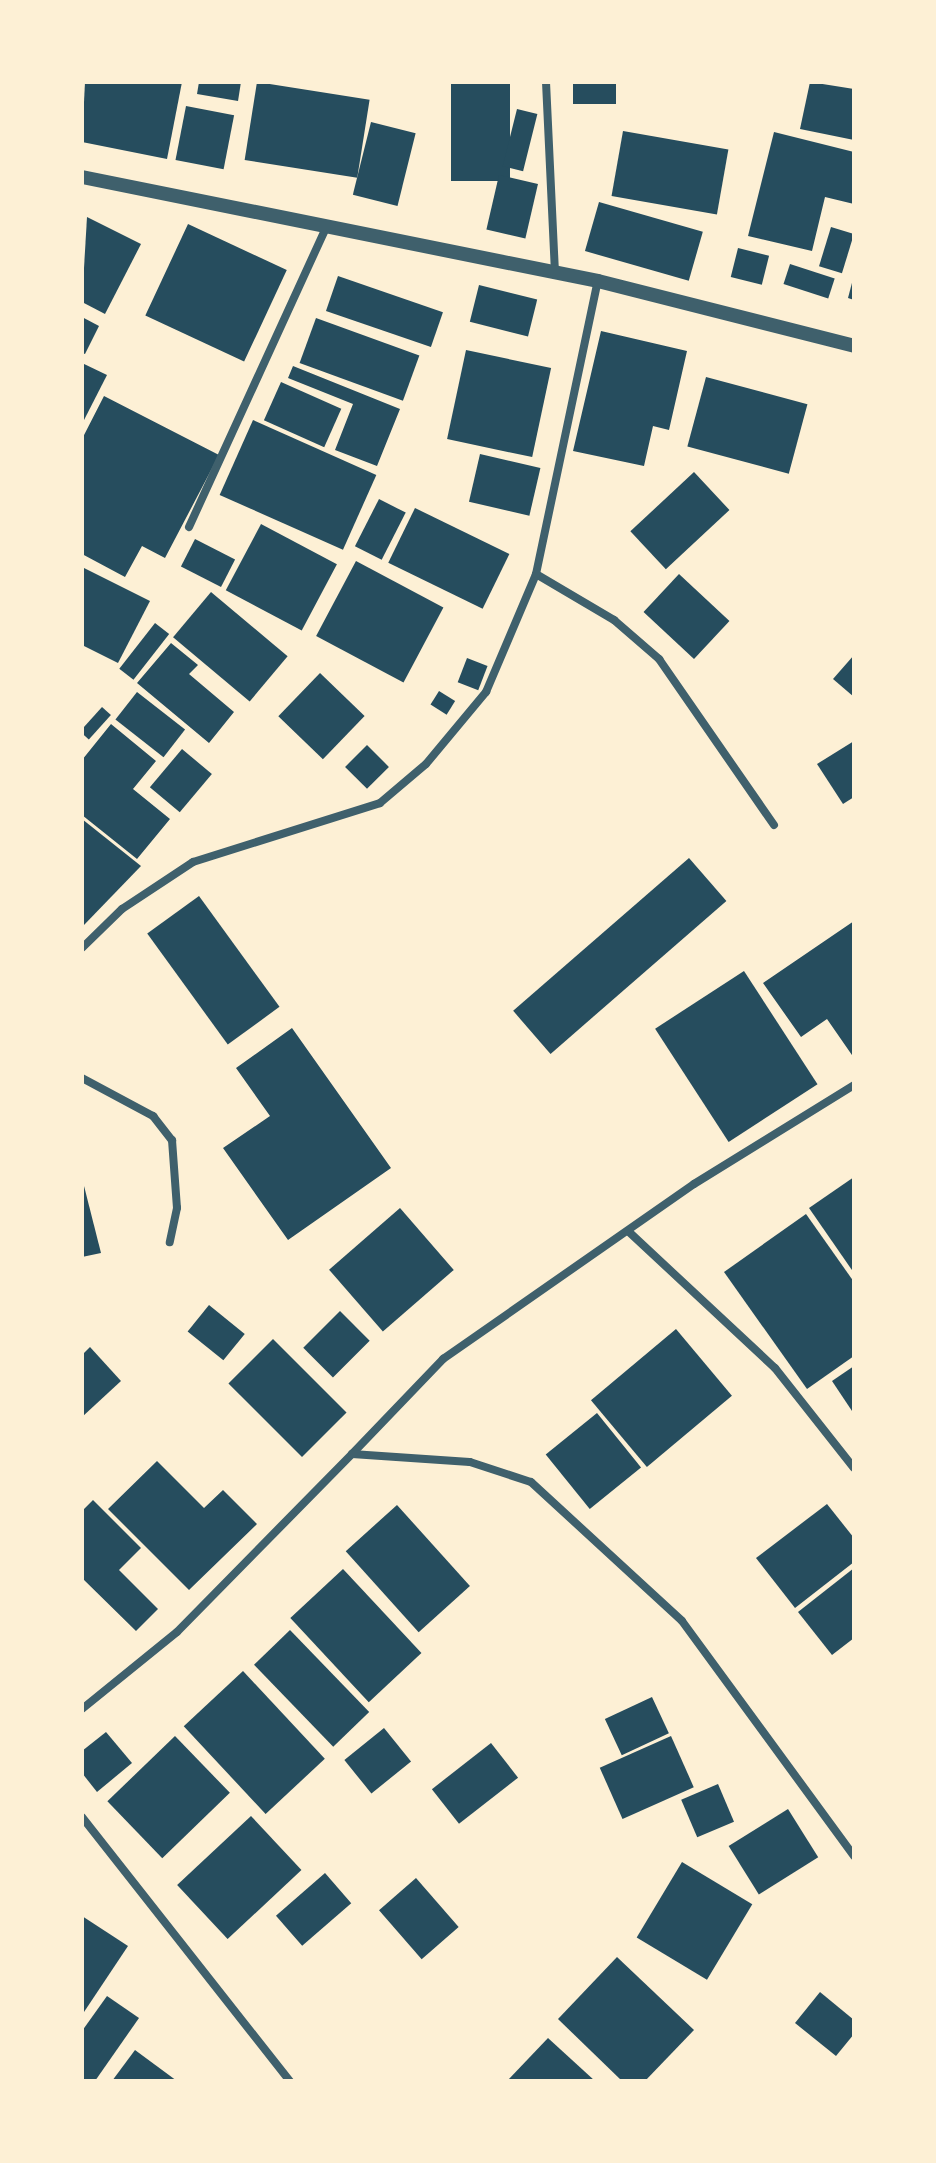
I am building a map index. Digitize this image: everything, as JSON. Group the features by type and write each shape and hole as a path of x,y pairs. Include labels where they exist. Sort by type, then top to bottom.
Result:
{"street":[{"path":"546,82 555,274"},
{"path":"82,177 328,224 598,281 854,346"},
{"path":"189,527 328,224"},
{"path":"82,948 122,909 193,862 380,803 426,764 486,692 536,574 598,281"},
{"path":"536,574 614,620 659,659 774,825"},
{"path":"82,1078 153,1116 172,1140 177,1208 170,1242"},
{"path":"82,1709 177,1632 443,1359 628,1231 854,1085"},
{"path":"628,1231 775,1368 854,1468"},
{"path":"352,1454 470,1462 531,1482 682,1621 854,1856"},
{"path":"82,1817 290,2081"}],"building":[{"path":"85,82 182,82 167,159 82,142"},
{"path":"199,82 241,82 238,101 197,94"},
{"path":"257,82 370,100 357,178 245,160"},
{"path":"451,82 510,82 510,181 451,181"},
{"path":"573,82 616,82 616,104 573,104"},
{"path":"810,82 854,89 854,140 800,129"},
{"path":"186,106 234,115 224,169 176,160"},
{"path":"517,109 537,114 523,171 503,166"},
{"path":"371,122 416,133 397,206 353,195"},
{"path":"623,131 728,150 717,215 612,196"},
{"path":"774,132 854,152 854,204 825,197 812,251 748,236"},
{"path":"499,175 538,184 525,239 486,230"},
{"path":"599,202 703,232 689,281 585,251"},
{"path":"87,217 141,244 105,314 82,302"},
{"path":"188,224 287,270 244,362 145,316"},
{"path":"831,227 854,234 842,273 819,266"},
{"path":"738,248 769,256 762,285 731,277"},
{"path":"790,264 835,279 828,298 784,284"},
{"path":"338,276 443,312 431,347 326,311"},
{"path":"854,279 854,300 848,298"},
{"path":"479,285 537,300 528,336 470,322"},
{"path":"82,317 99,326 85,354 82,353"},
{"path":"316,318 419,356 403,401 300,363"},
{"path":"601,331 687,351 669,430 653,426 644,466 573,451"},
{"path":"466,350 551,368 532,457 447,439"},
{"path":"82,363 107,375 82,424"},
{"path":"293,366 400,409 377,466 335,450 353,404 288,378"},
{"path":"706,377 807,404 789,474 687,447"},
{"path":"281,382 341,409 324,447 264,420"},
{"path":"104,396 219,455 165,558 142,546 125,577 82,554 82,439"},
{"path":"253,420 376,475 343,550 220,495"},
{"path":"480,454 540,468 529,516 469,502"},
{"path":"694,472 729,510 666,569 630,531"},
{"path":"379,499 406,513 382,560 355,546"},
{"path":"415,508 509,554 483,609 388,563"},
{"path":"261,524 337,564 302,631 226,590"},
{"path":"195,539 235,559 221,587 181,567"},
{"path":"356,561 443,607 404,683 316,636"},
{"path":"82,567 150,601 118,663 82,645"},
{"path":"679,574 729,621 694,659 644,612"},
{"path":"211,592 288,656 250,701 173,637"},
{"path":"155,623 169,634 133,680 119,669"},
{"path":"171,643 198,665 189,674 234,712 209,743 137,683"},
{"path":"854,655 854,697 833,679"},
{"path":"467,658 488,666 478,690 458,682"},
{"path":"320,673 365,716 323,759 278,716"},
{"path":"439,691 455,701 447,715 431,705"},
{"path":"137,692 185,730 164,757 115,720"},
{"path":"102,707 111,715 89,740 82,729"},
{"path":"111,724 156,761 133,789 170,819 137,859 82,815 82,760"},
{"path":"854,741 854,797 843,804 817,764"},
{"path":"367,745 389,767 367,789 345,767"},
{"path":"182,749 212,774 180,812 150,787"},
{"path":"82,819 141,866 84,925 82,923"},
{"path":"689,858 726,901 551,1054 513,1011"},
{"path":"199,896 280,1007 228,1044 147,934"},
{"path":"854,921 854,1058 827,1019 801,1037 763,983"},
{"path":"744,971 818,1084 729,1142 655,1029"},
{"path":"292,1028 391,1168 288,1240 223,1148 270,1116 236,1068"},
{"path":"854,1177 854,1273 809,1208"},
{"path":"82,1178 101,1253 82,1257"},
{"path":"400,1208 454,1270 383,1332 329,1270"},
{"path":"806,1214 854,1282 854,1356 807,1389 724,1272"},
{"path":"209,1305 245,1334 223,1360 188,1331"},
{"path":"340,1311 370,1341 333,1377 303,1348"},
{"path":"676,1329 732,1396 647,1467 591,1400"},
{"path":"273,1339 347,1413 302,1457 228,1384"},
{"path":"90,1347 121,1381 82,1417 82,1355"},
{"path":"854,1366 854,1414 832,1381"},
{"path":"597,1413 641,1467 590,1509 546,1455"},
{"path":"157,1461 204,1508 223,1490 257,1524 189,1590 108,1509"},
{"path":"93,1500 141,1548 119,1570 158,1609 136,1631 82,1578 82,1511"},
{"path":"827,1504 854,1538 854,1562 795,1608 756,1558"},
{"path":"397,1505 470,1586 419,1632 346,1551"},
{"path":"854,1568 854,1638 832,1655 798,1612"},
{"path":"343,1569 421,1653 369,1702 290,1618"},
{"path":"290,1630 369,1712 333,1747 254,1665"},
{"path":"243,1671 325,1759 266,1814 184,1726"},
{"path":"652,1697 669,1733 622,1755 605,1719"},
{"path":"384,1728 411,1761 371,1794 344,1760"},
{"path":"106,1732 132,1763 97,1792 82,1773 82,1751"},
{"path":"175,1736 230,1793 162,1858 107,1801"},
{"path":"671,1736 694,1787 623,1819 600,1768"},
{"path":"491,1743 518,1778 459,1824 432,1789"},
{"path":"718,1784 734,1822 697,1837 681,1800"},
{"path":"788,1809 818,1857 759,1894 729,1846"},
{"path":"251,1816 301,1870 228,1939 177,1885"},
{"path":"682,1862 752,1904 707,1980 637,1937"},
{"path":"325,1873 351,1903 302,1946 276,1916"},
{"path":"416,1878 459,1927 422,1959 379,1910"},
{"path":"82,1916 128,1946 82,2015"},
{"path":"617,1957 694,2030 645,2081 622,2081 558,2019"},
{"path":"820,1992 854,2020 854,2034 836,2056 795,2023"},
{"path":"107,1996 139,2018 95,2081 82,2081 82,2031"},
{"path":"548,2038 595,2081 507,2081"},
{"path":"135,2050 177,2081 112,2081"}]}
